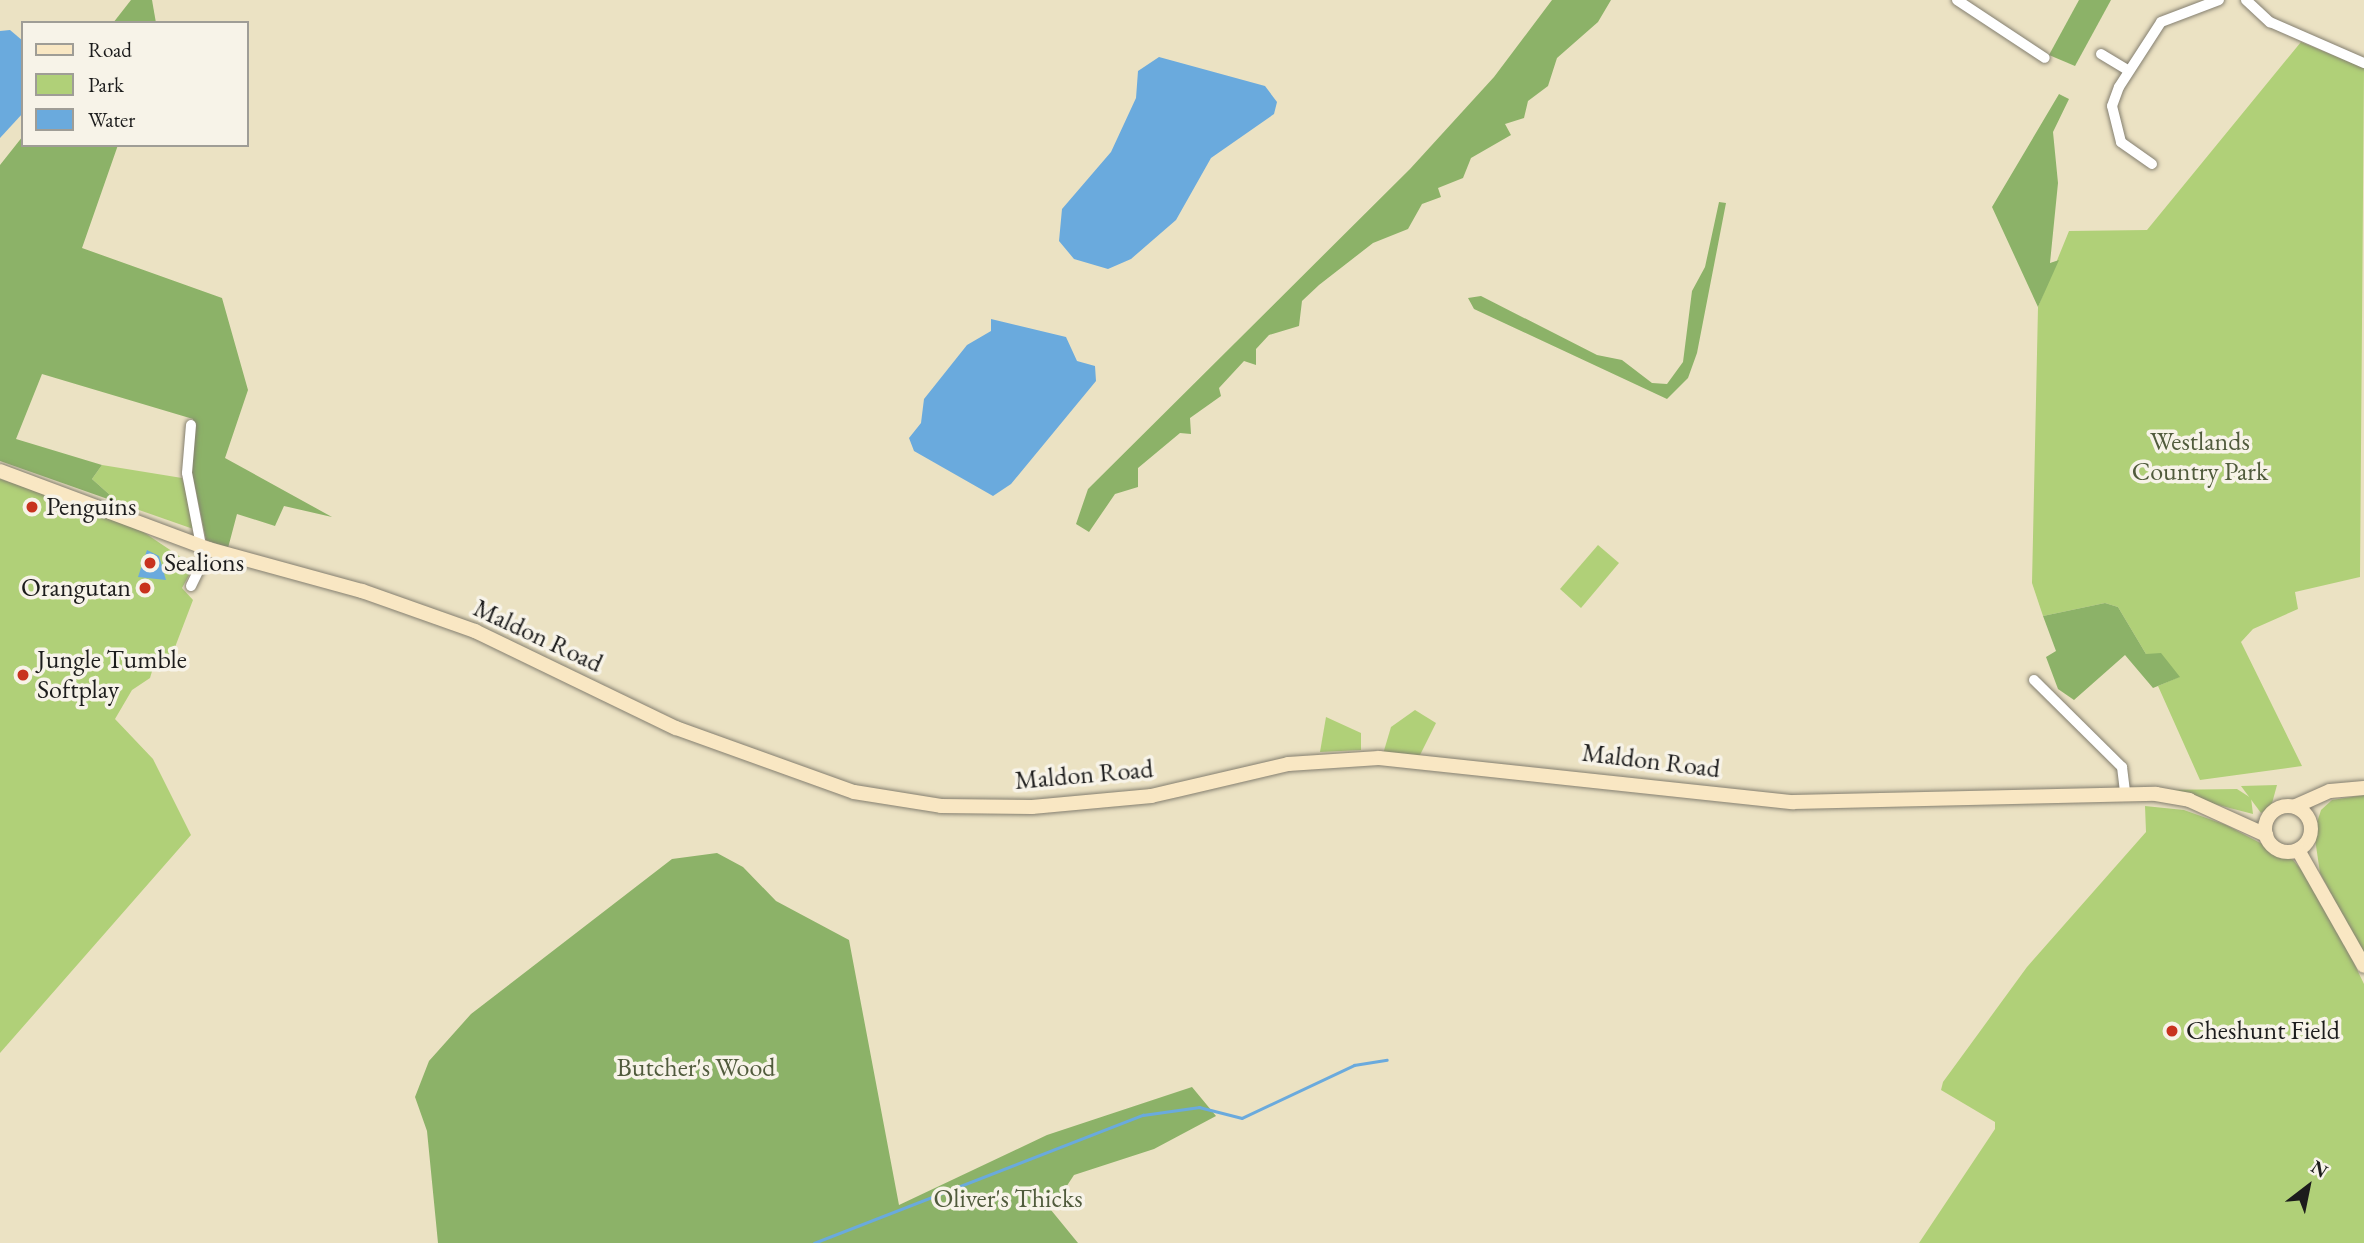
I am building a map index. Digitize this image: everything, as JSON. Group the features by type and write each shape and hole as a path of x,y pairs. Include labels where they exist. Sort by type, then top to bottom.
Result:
{"main road":[{"name":"Maldon Road","path":"0,471 205,547 362,591 475,631 676,728 854,792 941,806 1032,807 1151,796 1288,764 1365,758 1793,803 2125,793 2189,800 2225,814 2266,835"},
{"path":"2303,845 2281,851 2266,835 2267,818 2282,806 2296,806 2343,790 2364,788"},
{"path":"2343,790 2310,820 2303,845 2312,868 2364,966"},
{"path":"2296,806 2310,820"},
{"name":"Maldon Road","path":"2225,814 2267,818"}],"street":[{"path":"1958,0 2045,58"},
{"path":"2152,164 2121,142 2112,106 2128,70 2161,22 2194,3 2219,0"},
{"path":"2246,0 2270,22 2364,63"},
{"path":"2101,54 2128,70"},
{"path":"191,425 187,473 205,547 191,586"},
{"path":"2034,680 2090,739 2122,767 2125,793"}],"green space":[{"path":"131,0 152,0 156,21 115,21"},
{"path":"1552,0 1611,0 1598,22 1557,58 1548,86 1528,101 1524,118 1505,124 1511,135 1471,158 1463,178 1438,188 1441,197 1422,204 1408,229 1373,243 1319,285 1302,301 1299,326 1269,335 1256,349 1256,365 1244,361 1219,388 1221,396 1190,418 1191,434 1180,433 1138,468 1138,487 1115,494 1089,532 1076,524 1088,489 1410,169 1494,77"},
{"path":"2079,0 2111,0 2075,66 2049,55"},
{"name":"Westlands Country Park","path":"2301,42 2364,68 2360,577 2295,592 2298,609 2253,629 2241,642 2302,766 2200,780 2158,686 2179,677 2146,654 2118,607 2105,603 2043,616 2032,583 2038,307 2069,231 2147,230"},
{"path":"2059,94 2069,99 2053,132 2058,183 2050,263 2059,260 2038,307 1992,207"},
{"path":"21,139 21,147 117,147 82,248 222,298 248,390 225,458 332,517 284,506 275,526 237,514 228,548 206,540 192,472 193,419 42,374 16,439 102,465 92,479 119,503 0,461 0,165"},
{"path":"1719,202 1726,203 1697,353 1688,378 1667,399 1474,309 1468,298 1481,296 1597,355 1622,360 1652,383 1667,384 1683,362 1692,291 1705,267"},
{"path":"102,465 182,478 199,531 119,503 92,479"},
{"path":"0,479 127,521 194,566 182,588 193,600 172,655 156,658 150,678 132,690 115,719 153,759 191,835 0,1053"},
{"path":"1598,545 1619,563 1581,608 1560,589"},
{"path":"2105,603 2118,607 2146,654 2161,653 2180,677 2153,688 2125,655 2074,700 2058,689 2046,657 2056,651 2043,616"},
{"path":"1415,710 1436,723 1419,757 1383,754 1391,727"},
{"path":"1326,717 1361,733 1361,750 1320,752"},
{"path":"2277,785 2271,807 2261,813 2241,786"},
{"path":"2237,789 2251,798 2253,814 2160,790"},
{"path":"2364,795 2364,956 2320,873 2314,832 2321,810 2332,800"},
{"name":"Cheshunt Field","path":"2145,806 2184,810 2226,825 2293,860 2319,891 2364,984 2364,1243 1919,1243 1995,1129 1995,1122 1941,1090 1943,1082 2027,967 2146,832"},
{"name":"Butcher's Wood","path":"717,853 743,867 776,901 849,940 899,1205 1047,1135 1192,1087 1216,1116 1154,1149 1074,1175 1051,1210 1078,1243 438,1243 427,1131 415,1097 429,1061 471,1014 672,859"}],"water":[{"path":"10,30 21,39 21,115 0,138 0,31"},
{"path":"1159,57 1265,86 1277,102 1274,114 1211,158 1176,220 1131,259 1108,269 1074,259 1059,241 1062,209 1111,152 1136,98 1138,71"},
{"path":"991,319 1066,337 1077,361 1095,366 1096,381 1011,484 993,496 914,451 909,438 921,423 924,399 967,345 991,331"},
{"name":"Sealions","path":"147,550 159,556 166,580 138,577"}],"waterway":[{"path":"814,1243 1143,1115 1199,1107 1242,1118 1354,1065 1387,1060"}],"place":[{"name":"Penguins","path":"32,507"},
{"name":"Sealions","path":"150,563"},
{"name":"Orangutan","path":"145,588"},
{"name":"Jungle Tumble Softplay","path":"23,675"},
{"name":"Cheshunt Field","path":"2172,1031"}],"park label":[{"name":"Oliver's Thicks","path":"1008,1199"}]}
